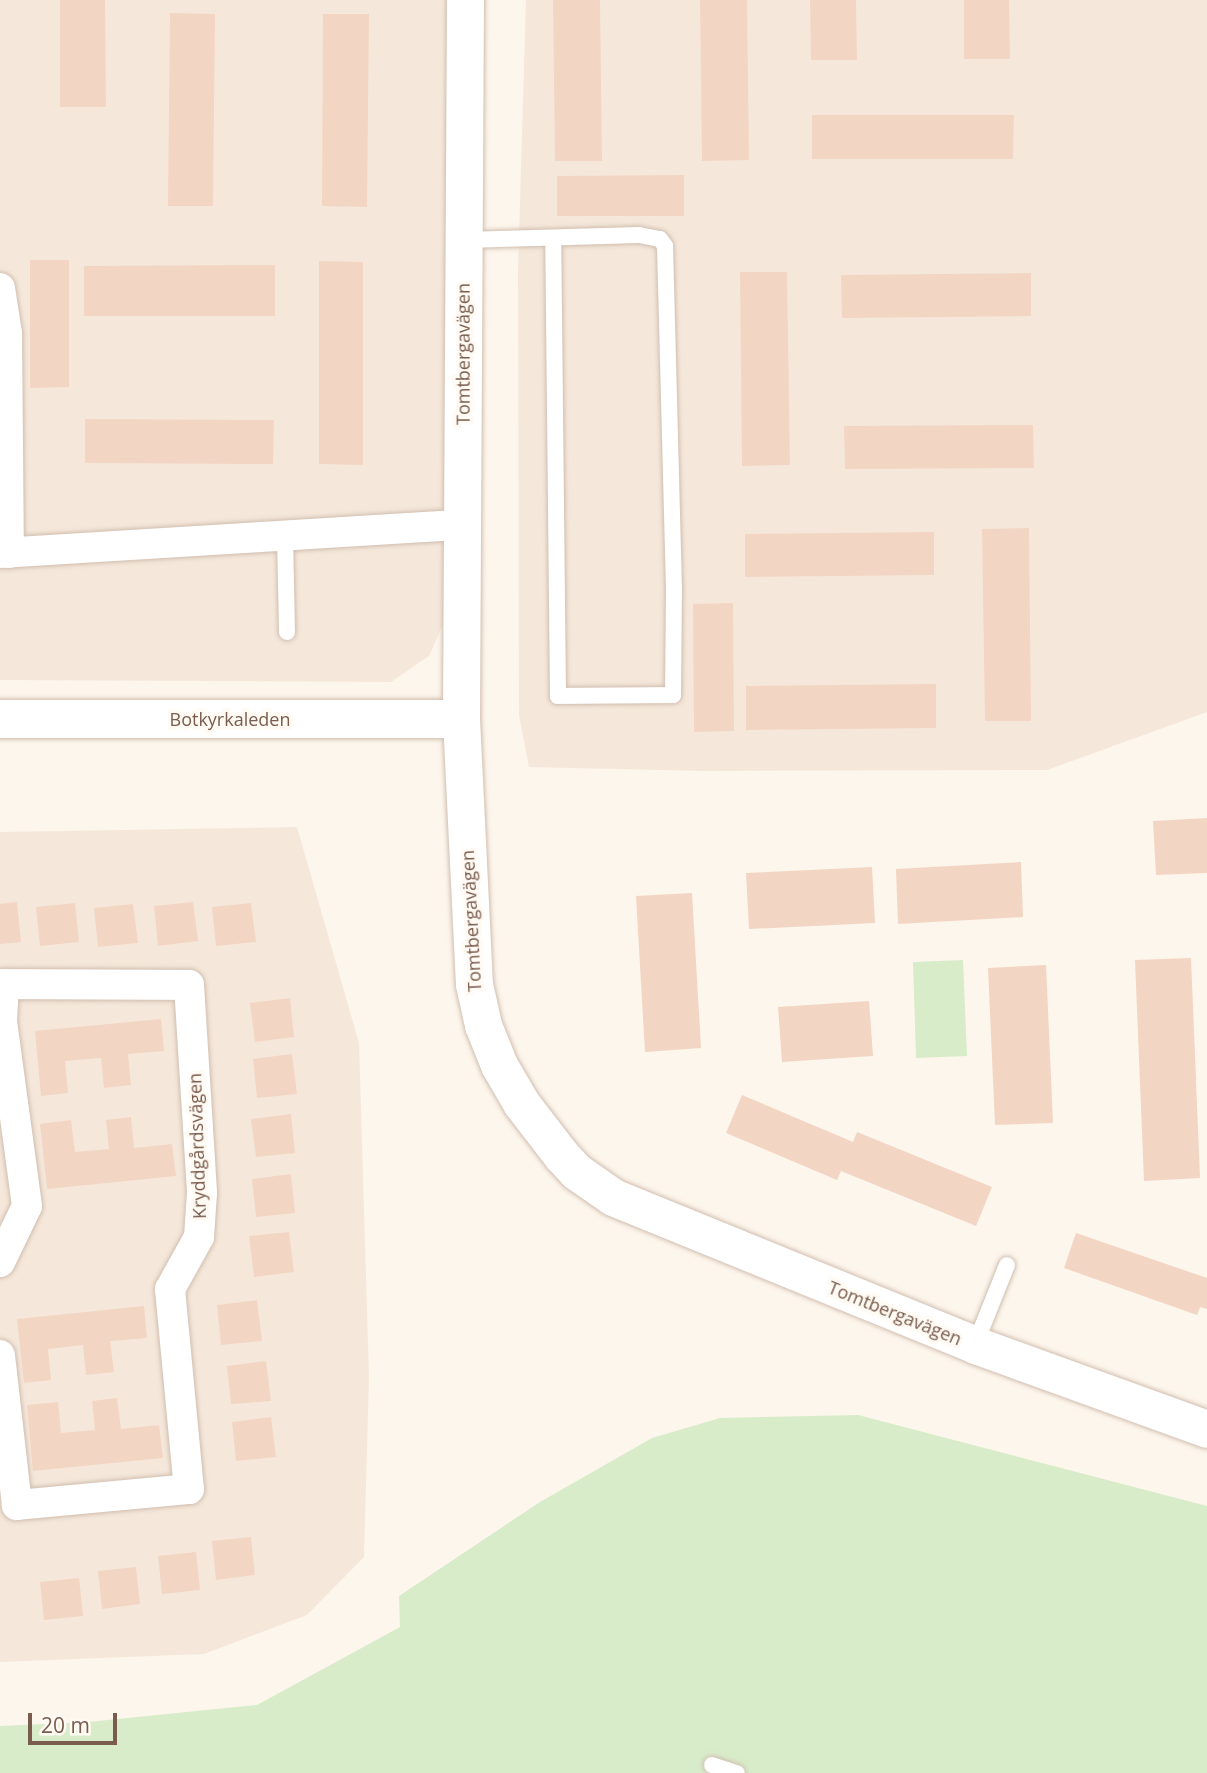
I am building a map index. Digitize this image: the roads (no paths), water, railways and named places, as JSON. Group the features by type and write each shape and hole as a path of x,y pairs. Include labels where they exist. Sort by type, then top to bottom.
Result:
{"main road":[{"name":"Botkyrkaleden","path":"0,719 461,719"}],"street":[{"name":"Tomtbergavägen","path":"466,0 461,719 477,1005 499,1065 521,1103 561,1155 577,1172 613,1198 975,1345 1207,1429"},
{"path":"0,288 7,333 5,553 463,525"},
{"name":"Kryddgårdsvägen","path":"0,1262 27,1206 2,1021 4,984 189,985 202,1193 199,1237 170,1289 189,1489 18,1505 0,1355"}],"lane":[{"path":"464,240 553,237 639,235 660,239 665,246 673,573 673,695 558,696 553,237"},
{"path":"285,536 287,632"},
{"path":"975,1345 1007,1265"},
{"path":"712,1765 737,1773"}]}
